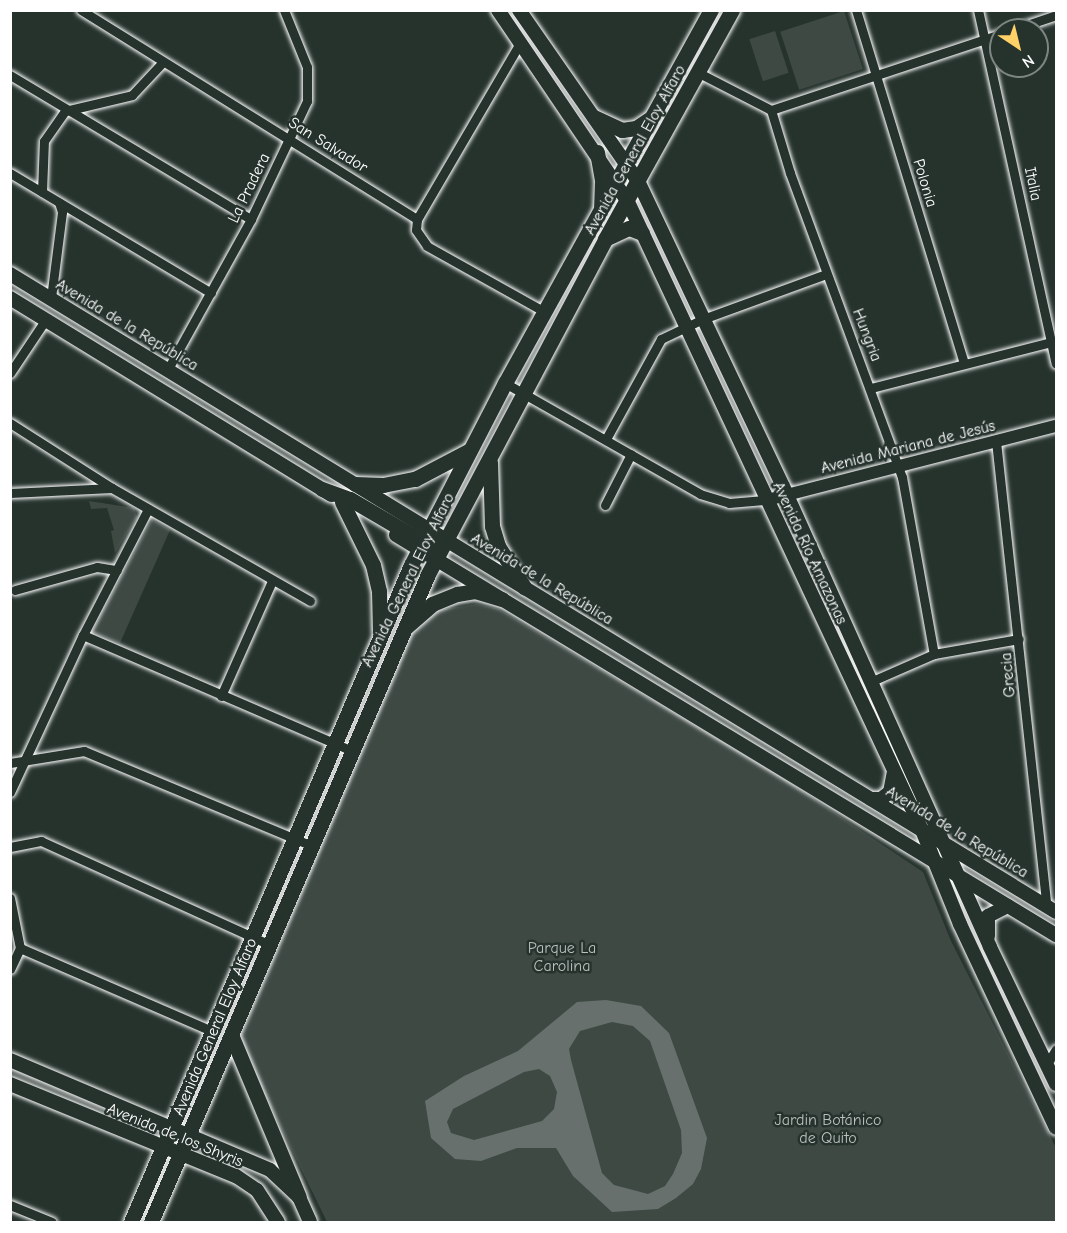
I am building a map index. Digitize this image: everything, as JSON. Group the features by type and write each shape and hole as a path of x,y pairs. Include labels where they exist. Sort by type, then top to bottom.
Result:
{"main road":[{"name":"Avenida Río Amazonas","path":"498,10 597,152 628,202 922,830 1056,1128"},
{"name":"Avenida Río Amazonas","path":"519,10 638,181 787,495 990,947 1056,1084"},
{"name":"Avenida General Eloy Alfaro","path":"131,1222 332,743 424,540 505,383 711,10"},
{"name":"Avenida General Eloy Alfaro","path":"151,1222 232,1037 398,636 435,558 605,239 628,202 732,10"},
{"path":"594,117 622,130 636,128 651,118"},
{"path":"597,152 602,181 600,213"},
{"path":"605,239 628,228 642,233"},
{"name":"Avenida de la República","path":"10,273 355,484 424,540 435,558 1056,935"},
{"name":"Avenida de la República","path":"10,298 342,502 424,540"},
{"path":"355,484 383,485 415,479 472,448"},
{"path":"490,456 492,526 498,546 524,587"},
{"path":"322,489 350,499 434,547 445,539"},
{"path":"342,502 362,537 376,578 380,638"},
{"name":"Avenida de la República","path":"445,539 1051,909"},
{"path":"398,636 432,604 458,594 476,591 502,599"},
{"path":"871,799 881,799 890,792 894,770"},
{"path":"990,947 987,920 995,910 1008,906"},
{"path":"232,1037 299,1197"},
{"name":"Avenida de los Shyris","path":"10,1060 270,1170 299,1197 310,1222"},
{"name":"Avenida de los Shyris","path":"10,1084 246,1183 257,1190 278,1222"}],"street":[{"name":"San Salvador","path":"81,10 417,219"},
{"name":"La Pradera","path":"168,369 251,219 307,101 309,84 303,51 284,10"},
{"name":"Polonia","path":"856,10 964,364"},
{"name":"Italia","path":"978,10 987,38 1056,364"},
{"path":"699,73 771,110 987,38"},
{"path":"520,43 417,219 417,236 427,246 544,312"},
{"path":"42,192 44,141 65,111 132,95 163,62"},
{"path":"10,75 65,111 251,219"},
{"name":"Hungria","path":"771,110 826,273 898,465 934,654"},
{"path":"10,173 211,293"},
{"path":"51,298 62,212 59,202"},
{"path":"606,439 657,344 685,326 826,273"},
{"path":"10,373 46,319"},
{"path":"871,388 1052,342"},
{"path":"505,383 715,500 742,503 767,500"},
{"path":"10,423 112,489 310,601"},
{"name":"Avenida Mariana de Jesús","path":"767,500 1056,426"},
{"name":"Grecia","path":"996,441 1051,909"},
{"path":"605,505 631,454"},
{"path":"10,493 112,489"},
{"path":"10,792 83,635 148,509"},
{"path":"15,590 97,567 117,570"},
{"path":"221,696 272,581"},
{"path":"83,635 352,751"},
{"path":"870,682 934,654 1019,639"},
{"path":"10,763 84,751 312,846"},
{"path":"10,847 41,841 270,945"},
{"path":"10,898 20,948 10,969"},
{"path":"20,948 212,1031"},
{"path":"1047,1064 1056,1049"},
{"path":"10,1204 52,1222"}],"green space":[{"path":"844,11 863,69 799,90 780,32"},
{"path":"775,31 789,73 763,81 749,39"},
{"path":"89,501 134,508 137,517 115,553 111,531 114,530 107,508 91,509"},
{"path":"152,520 170,530 120,643 92,632"},
{"name":"Parque La Carolina","path":"476,604 498,609 775,773 923,872 951,941 1056,1148 1056,1222 327,1222 239,1041 407,641 424,618 440,610"},
{"path":"10,1068 124,1116 123,1119 11,1074"}],"shaded area":[{"path":"606,1000 641,1006 669,1033 707,1138 701,1169 693,1184 658,1209 612,1212 573,1176 556,1148 517,1148 481,1161 455,1159 431,1138 425,1101 464,1076 518,1051 577,1002","holes":["612,1022 633,1026 650,1041 681,1130 682,1153 673,1174 665,1186 648,1194 614,1185 602,1173 571,1060 569,1049 580,1031","539,1069 550,1076 557,1092 554,1109 542,1121 474,1140 451,1133 447,1122 453,1109 524,1072"]}],"park label":[{"name":"Jardin Botánico de Quito","path":"828,1129"}]}
